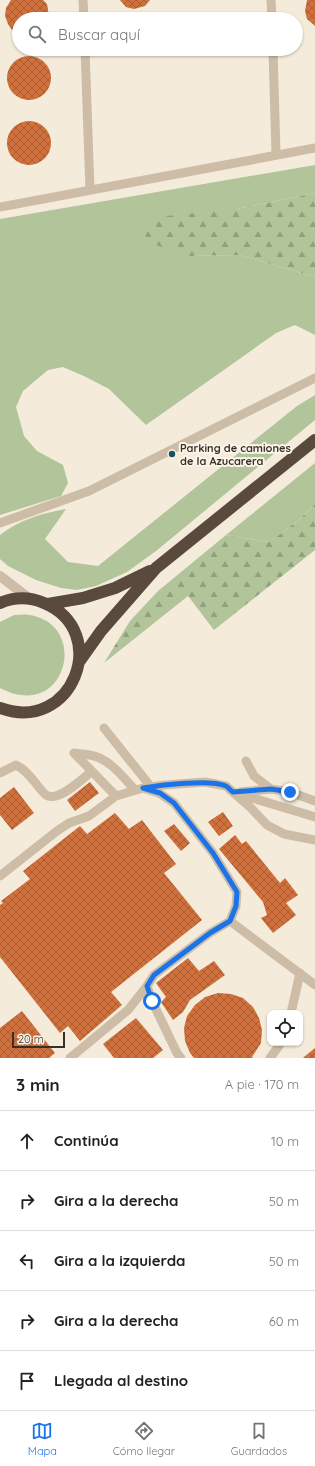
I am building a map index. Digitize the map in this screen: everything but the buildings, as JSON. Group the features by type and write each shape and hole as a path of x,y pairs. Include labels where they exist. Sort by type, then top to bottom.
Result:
{"highway":[{"path":"79,662 101,630 156,568 315,440"},
{"path":"48,604 83,598 115,588 156,568"},
{"path":"0,603 13,599 30,598 48,604 58,610 73,628 79,651 77,673 73,683 59,700 40,710 30,712 3,711"}],"street":[{"path":"0,576 30,598"}],"lane":[{"path":"83,0 84,12"},
{"path":"271,0 272,12"},
{"path":"85,56 90,190"},
{"path":"273,56 276,154"},
{"path":"0,207 276,154 315,148"},
{"path":"0,523 89,491 315,378"},
{"path":"104,728 143,788"},
{"path":"70,1058 128,1010 154,975 210,933 230,921 236,906 237,892 213,853 174,803 160,793 143,788 105,761 92,755 74,753 116,796"},
{"path":"246,761 254,776 271,789"},
{"path":"0,773 16,765 23,768 45,794 52,797 58,796 65,792 91,772"},
{"path":"0,876 69,823 89,816 116,796 143,788 205,782 226,786 267,825 284,834 315,840"},
{"path":"233,792 271,789 290,792 315,801"},
{"path":"233,792 315,817"},
{"path":"230,921 315,985"},
{"path":"292,1010 300,974"},
{"path":"147,986 152,1001 177,1053 181,1058"},
{"path":"270,1058 279,1046"}],"green space":[{"path":"315,165 315,193 237,209 189,256 240,255 315,277 315,335 295,325 276,333 146,425 109,389 63,367 48,370 23,391 16,407 24,436 37,451 63,465 68,483 61,496 0,515 0,219"},
{"path":"315,193 315,277 240,255 189,256 156,245 138,230 156,217 237,209"},
{"path":"315,395 315,420 156,551 127,572 96,586 77,590 61,588 36,580 8,566 0,559 0,535 23,521 66,509 45,539 68,562 98,566 297,406"},
{"path":"315,463 315,504 299,520 269,542 226,535"},
{"path":"315,504 315,550 214,630 188,596 104,663 130,621 158,591 226,535 269,542 299,520"},
{"path":"14,615 29,615 48,622 60,635 64,651 62,668 55,683 41,693 23,695 0,688 0,622"}],"place":[{"name":"Parking de camiones de la Azucarera","path":"172,454"}],"route":[{"path":"152,1001 147,986 154,975 210,933 230,921 236,906 237,892 213,853 174,803 160,793 143,788 205,782 226,786 233,792 271,789 290,792"}]}
